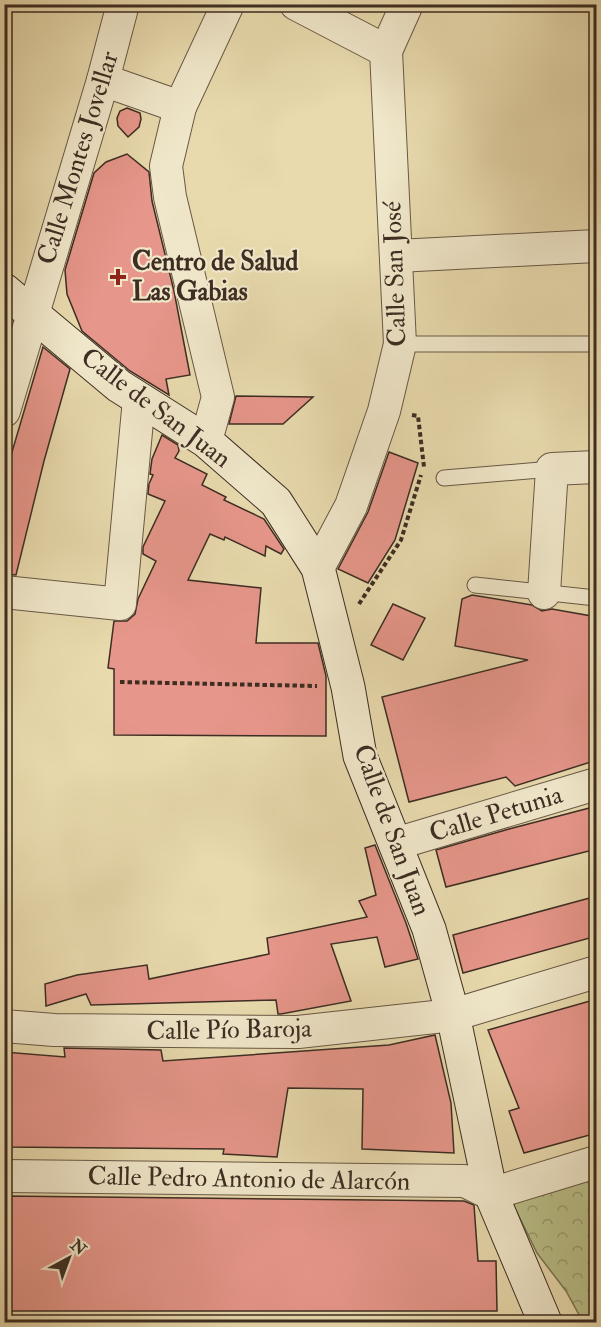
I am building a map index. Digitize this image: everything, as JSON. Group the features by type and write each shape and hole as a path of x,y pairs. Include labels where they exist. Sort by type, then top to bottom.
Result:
{"street":[{"name":"Calle Montes Jovellar","path":"4,411 103,80 123,4"},
{"path":"206,441 218,397 170,197 166,166 180,107 228,4"},
{"path":"296,4 386,51"},
{"name":"Calle San José","path":"318,568 351,506 384,411 400,344 386,51 407,4"},
{"path":"103,80 180,107"},
{"path":"397,256 597,246"},
{"name":"Calle de San Juan","path":"4,290 119,386 206,441 276,502 318,568 348,687 360,756 429,929 453,1015 491,1194 545,1323"},
{"path":"4,592 120,604 139,399"},
{"path":"544,593 552,469 597,467"},
{"name":"Calle Petunia","path":"395,844 597,784"},
{"name":"Calle Pío Baroja","path":"4,1026 54,1030 298,1032 453,1015 597,972"},
{"path":"491,1194 597,1162"},
{"name":"Calle Pedro Antonio de Alarcón","path":"4,1176 465,1181 491,1194"}],"lane":[{"path":"415,345 597,344"},
{"path":"444,478 552,469"},
{"path":"475,585 597,598"}],"path":[{"path":"338,649 346,622 401,540 424,464 418,416 384,411"},
{"path":"120,682 348,687"}],"green space":[{"path":"596,1178 596,1322 583,1322 566,1291 537,1253 512,1202"}],"building":[{"path":"127,108 140,113 141,119 139,127 128,137 118,126 117,118 120,111"},
{"name":"Centro de Salud Las Gabias","path":"127,154 149,172 152,201 174,291 190,375 166,379 169,395 130,371 82,331 67,294 65,270 94,173 106,162"},
{"path":"43,347 70,369 44,461 16,575 4,574 4,479"},
{"path":"236,396 313,397 283,424 229,424"},
{"path":"162,435 178,445 179,451 175,458 207,474 202,485 226,497 224,500 264,519 284,549 281,554 266,546 265,556 225,537 224,540 210,534 188,580 261,588 256,643 318,643 326,676 326,736 114,735 114,669 108,668 114,621 127,621 135,614 138,599 156,561 143,554 143,547 165,501 148,494 153,475 150,474 152,459"},
{"path":"389,452 418,463 395,540 368,583 338,569 368,512"},
{"path":"472,595 532,605 542,611 552,609 597,617 597,760 515,786 506,777 409,802 382,697 528,660 455,646 462,599"},
{"path":"393,604 425,618 403,660 371,645"},
{"path":"597,806 597,849 446,887 436,850"},
{"path":"375,845 418,959 385,967 377,937 331,944 351,1001 281,1014 278,1014 276,1000 91,1005 86,994 46,1006 45,984 77,975 147,965 149,979 269,954 267,938 367,917 359,901 376,895 365,848"},
{"path":"597,896 597,936 463,973 453,935"},
{"path":"597,999 597,1133 524,1153 509,1111 519,1108 488,1030"},
{"path":"435,1035 451,1103 454,1153 362,1149 363,1089 288,1088 277,1157 223,1154 224,1149 4,1147 4,1052 65,1057 64,1048 161,1050 163,1061 389,1045"},
{"path":"4,1196 464,1201 474,1205 478,1261 496,1261 497,1311 4,1311"}],"place":[{"name":"Centro de Salud Las Gabias","path":"118,277"}]}
